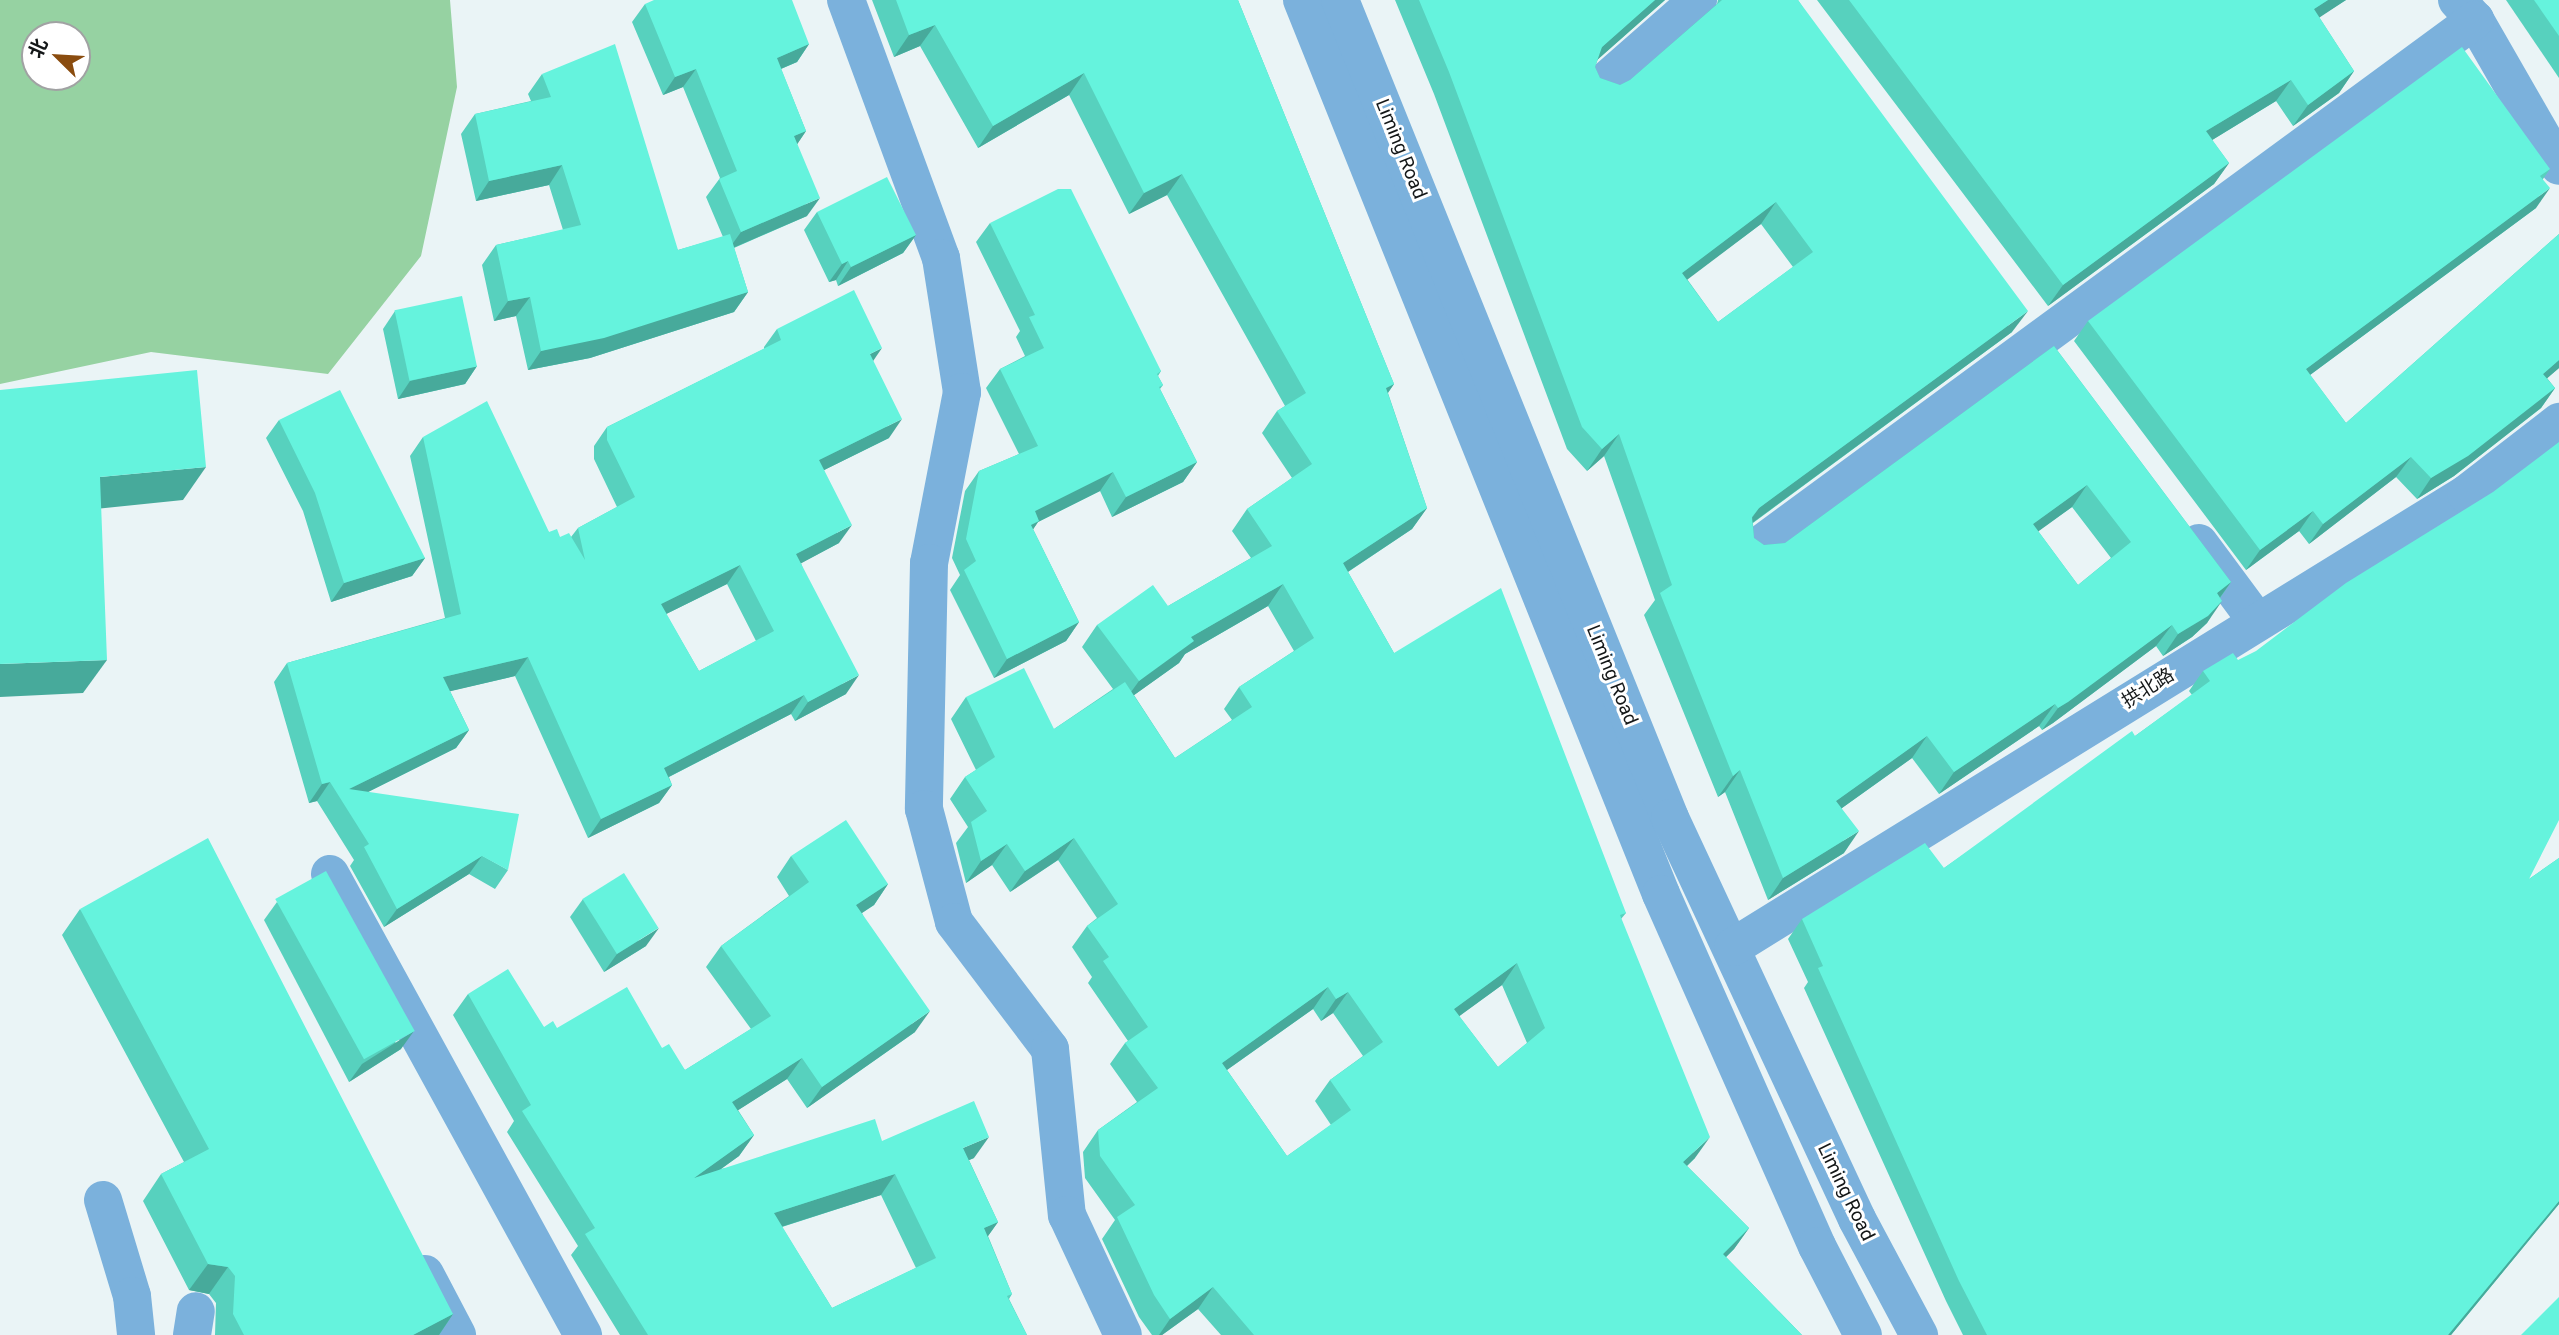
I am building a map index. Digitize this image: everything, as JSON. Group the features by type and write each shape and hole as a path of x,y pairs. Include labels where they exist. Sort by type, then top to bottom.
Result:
{"street":[{"path":"846,0 941,258 962,392 929,563 925,809 954,922 1050,1049 1066,1215 1123,1335"},
{"name":"Liming Road","path":"1302,0 1661,894 1817,1246 1863,1335"},
{"name":"Liming Road","path":"1340,0 1670,818 1857,1219 1919,1335"},
{"path":"1601,85 1698,0"},
{"path":"1757,547 2044,336 2466,10 2559,166"},
{"path":"2019,303 2068,369"},
{"name":"拱北路","path":"1732,947 2256,620 2466,494 2559,422"},
{"path":"2174,511 2256,620"},
{"path":"330,874 583,1335"},
{"path":"103,1200 132,1296 136,1335"},
{"path":"405,1236 457,1335"}],"green space":[{"path":"0,0 450,0 457,87 421,256 328,374 151,352 0,384"}],"building":[{"path":"654,0 792,0 809,44 777,58 806,131 794,136 820,198 741,232 719,179 737,171 696,69 675,77 645,4"},
{"path":"896,0 1238,0 1394,384 1386,388 1427,508 1343,563 1394,653 1501,588 1626,913 1620,915 1710,1137 1683,1162 1749,1228 1723,1254 1802,1335 1254,1335 1213,1287 1170,1319 1154,1295 1117,1217 1135,1205 1100,1156 1098,1130 1158,1088 1125,1043 1148,1027 1103,961 1109,957 1087,926 1118,904 1074,838 1025,871 1007,844 981,861 971,822 987,811 965,777 995,757 966,697 1024,668 1054,729 1125,682 1175,758 1252,707 1239,687 1314,638 1283,584 1191,637 1194,641 1139,681 1097,625 1153,585 1168,606 1272,546 1247,509 1312,464 1277,411 1306,393 1182,174 1144,193 1084,73 993,126 935,25 909,35","holes":["1517,963 1545,1028 1498,1067 1454,1009","1328,987 1336,999 1348,992 1383,1042 1330,1080 1351,1110 1287,1156 1222,1063"]},
{"path":"1419,0 1655,0 1602,47 1595,67 1600,78 1620,85 1630,80 1722,0 1798,0 2028,311 1759,508 1752,517 1754,538 1764,545 1785,543 2054,346 2231,582 2217,593 2222,601 2208,616 2178,634 2172,625 2068,702 2058,708 2055,704 1954,772 1927,736 1836,801 1859,831 1783,878 1740,770 1733,776 1660,593 1672,585 1619,434 1602,449 1582,427 1449,72","holes":["1776,202 1813,252 1718,322 1682,273","2087,485 2131,542 2078,585 2033,524"]},
{"path":"1849,0 2328,0 2314,9 2354,71 2308,105 2291,80 2206,131 2229,163 2063,285"},
{"path":"2534,0 2559,0 2559,36"},
{"path":"615,44 678,250 730,234 748,292 604,338 541,351 530,297 508,301 496,245 581,225 562,165 489,181 475,114 551,97 542,74"},
{"path":"2462,47 2550,169 2540,176 2550,188 2306,369 2346,423 2559,234 2559,360 2543,374 2555,388 2468,456 2431,478 2411,457 2323,524 2313,511 2260,550 2088,321"},
{"path":"887,177 916,235 851,267 848,261 842,264 817,212"},
{"path":"1058,189 1071,189 1161,371 1157,374 1163,385 1159,387 1197,462 1126,497 1113,472 1035,511 1039,521 1031,525 1079,622 1007,659 964,570 976,561 966,539 979,471 1038,446 1000,369 1044,348 1029,317 1035,315 990,223"},
{"path":"854,290 882,348 870,354 902,419 819,460 852,525 796,554 859,675 808,702 804,695 664,768 672,785 601,819 528,657 443,677 469,730 349,789 519,814 508,870 482,856 397,909 364,847 369,844 330,782 322,784 287,663 461,614 423,437 487,401 549,532 557,529 560,537 569,533 585,560 578,528 635,497 607,440 607,427 781,340 777,329","holes":["740,565 774,631 699,671 661,604"]},
{"path":"462,296 477,366 409,381 395,310"},
{"path":"197,370 206,467 100,477 107,660 0,664 0,390"},
{"path":"340,390 425,558 344,583 315,493 279,420"},
{"path":"2559,442 2559,820 2529,879 2559,858 2559,1201 2448,1335 1987,1335 1959,1281 1818,968 1823,966 1802,919 1925,843 1944,868 2132,731 2135,736 2210,681 2203,671 2233,653 2238,660 2256,651 2346,583 2493,492"},
{"path":"846,820 888,884 856,905 930,1011 822,1087 802,1058 732,1102 754,1135 694,1178 875,1119 882,1141 974,1101 989,1137 963,1148 998,1222 984,1228 1012,1294 1007,1296 1027,1335 648,1335 585,1234 595,1228 522,1111 531,1105 468,994 508,969 544,1027 553,1021 557,1028 627,987 662,1048 669,1044 685,1070 771,1016 721,946 809,882 791,856","holes":["895,1174 936,1258 832,1308 774,1213"]},
{"path":"208,838 453,1314 413,1335 244,1335 233,1314 235,1276 228,1267 208,1264 161,1174 209,1149 80,909"},
{"path":"326,871 415,1031 364,1059 275,899"},
{"path":"624,873 658,928 617,954 582,899"},
{"path":"2559,1297 2559,1335 2521,1335"}]}
